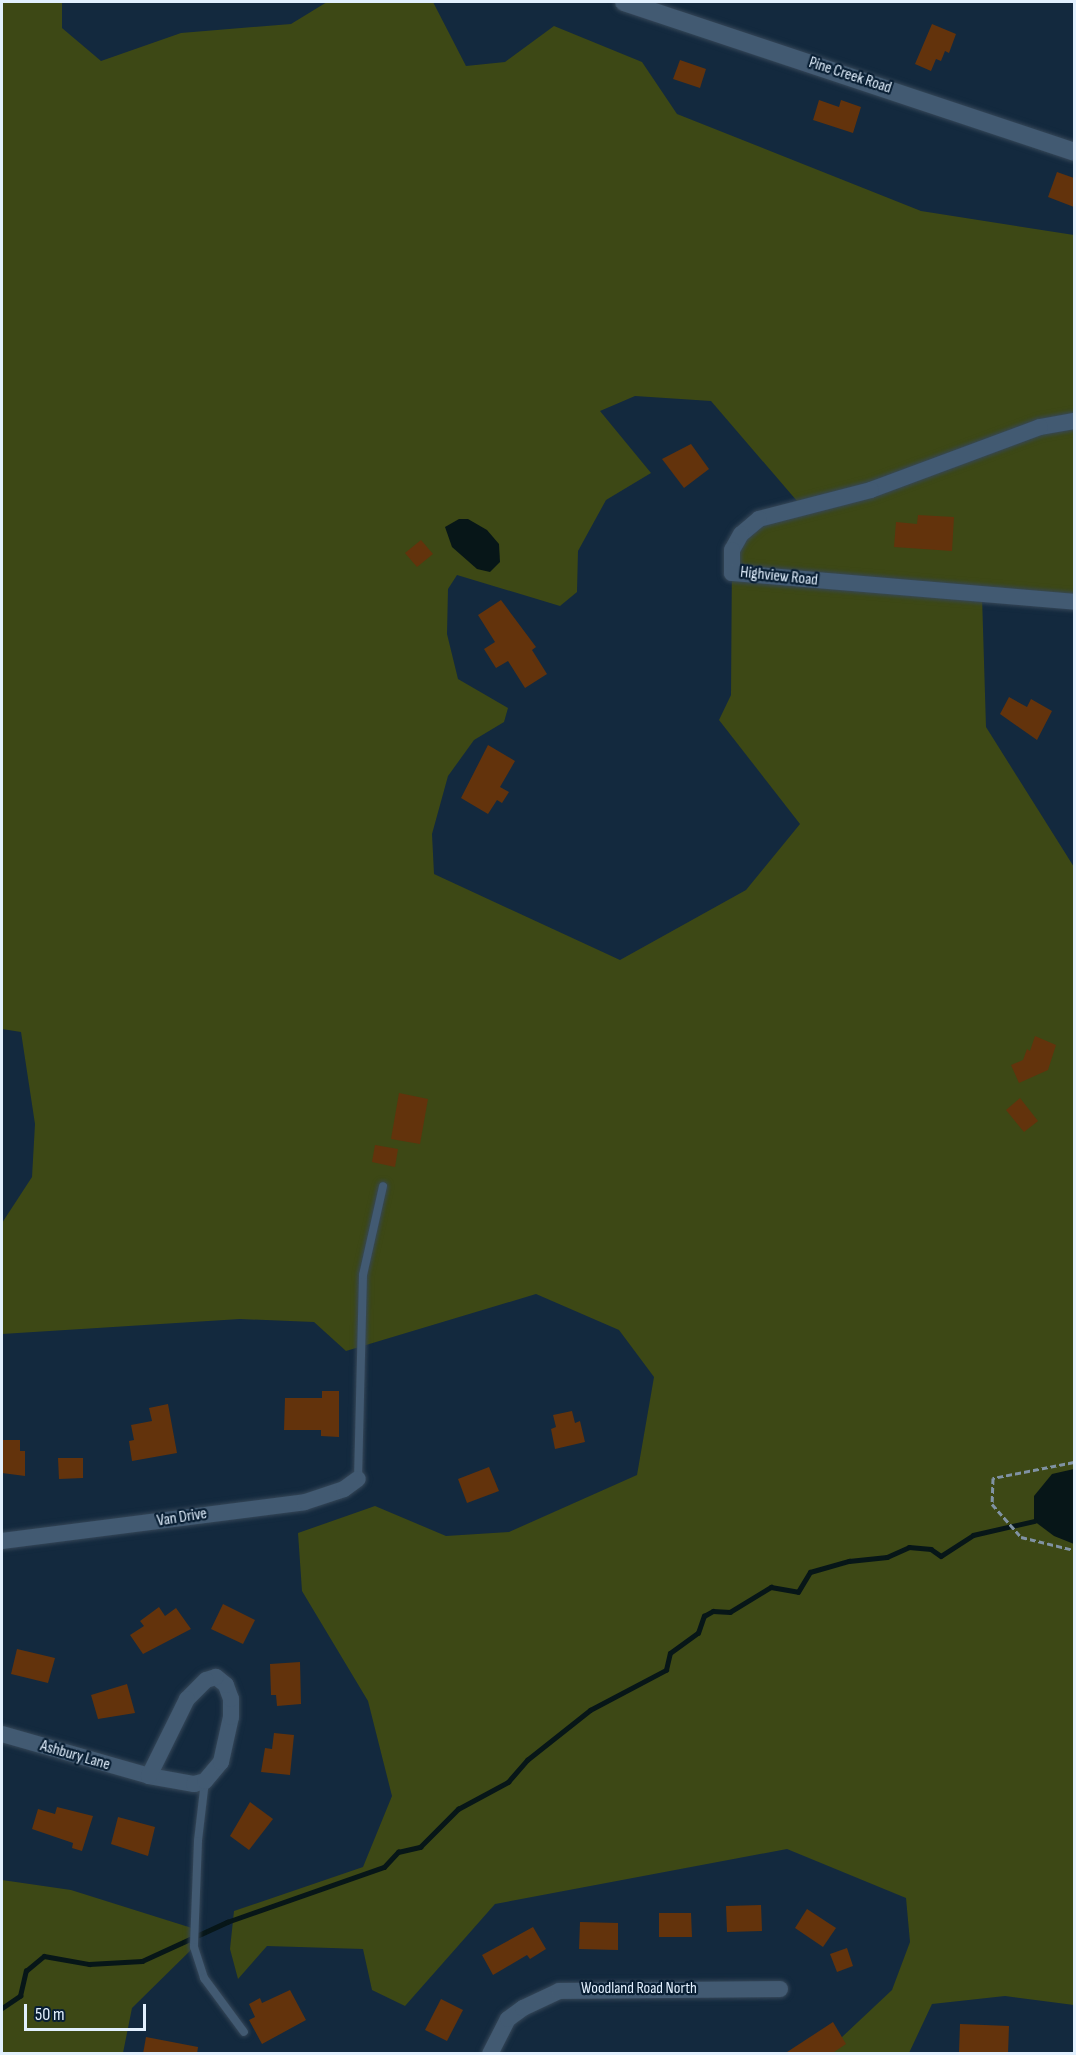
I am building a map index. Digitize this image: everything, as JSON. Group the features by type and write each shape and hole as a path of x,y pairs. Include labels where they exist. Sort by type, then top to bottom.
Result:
{"street":[{"name":"Pine Creek Road","path":"624,2 1074,152"},
{"name":"Highview Road","path":"1074,421 1040,427 871,490 759,519 741,534 732,550 732,573 1074,602"},
{"name":"Van Drive","path":"2,1541 305,1502 344,1489 358,1479"},
{"path":"149,1776 186,1699 206,1680 216,1677 226,1684 231,1699 231,1717 221,1762 205,1781"},
{"name":"Ashbury Lane","path":"2,1734 149,1776 194,1784 205,1781"},
{"name":"Woodland Road North","path":"490,2054 508,2019 531,2003 559,1991 780,1989"}],"lane":[{"path":"358,1479 363,1275 383,1186"},
{"path":"205,1781 198,1841 194,1947 204,1978 244,2032"}],"path":[{"path":"1074,1462 993,1478 992,1504 1021,1537 1074,1550"}],"green space":[{"path":"2,2 62,2 62,28 101,61 181,33 291,24 327,2 433,2 466,66 505,62 554,26 642,62 677,114 921,211 1074,235 1074,602 982,596 986,727 1074,867 1074,2005 1005,1996 932,2004 909,2053 825,2053 892,1990 910,1942 906,1898 787,1849 495,1904 405,2006 372,1990 363,1949 267,1946 238,1979 230,1949 234,1911 363,1867 392,1796 368,1701 302,1591 298,1533 375,1506 446,1536 509,1532 637,1475 654,1377 619,1330 536,1294 346,1351 314,1322 240,1319 2,1334 2,1223 32,1177 35,1124 21,1032 2,1029","holes":["635,396 711,401 803,508 741,534 732,550 731,695 719,720 800,824 746,890 620,960 434,874 432,834 448,776 474,740 504,722 508,708 458,679 447,634 448,589 457,575 560,606 577,592 578,551 606,500 651,473 600,411"]},
{"path":"2,1880 71,1890 195,1929 194,1947 132,2008 123,2053 2,2054"}],"shaded area":[{"path":"459,519 468,519 487,530 499,544 500,562 490,572 477,569 452,547 445,527"},
{"path":"1074,1469 1074,1544 1054,1536 1034,1521 1034,1496 1052,1474"}],"building":[{"path":"932,24 956,34 949,53 945,51 941,61 936,59 931,71 915,64"},
{"path":"680,60 706,69 700,88 673,79"},
{"path":"819,100 839,107 841,100 861,107 853,133 813,120"},
{"path":"1057,172 1074,178 1074,207 1048,197"},
{"path":"691,444 709,469 684,488 662,459"},
{"path":"918,515 954,517 952,551 894,547 896,522 917,524"},
{"path":"421,540 433,554 417,567 405,553"},
{"path":"501,600 536,647 532,650 547,674 525,688 508,661 496,668 484,649 495,642 478,615"},
{"path":"1009,697 1027,707 1031,699 1052,711 1037,740 1000,714"},
{"path":"488,745 515,761 500,787 509,792 502,803 497,800 488,814 461,798"},
{"path":"1035,1036 1056,1045 1048,1070 1019,1083 1011,1065 1023,1060 1027,1049 1030,1051"},
{"path":"399,1093 428,1099 420,1144 391,1139"},
{"path":"1020,1098 1038,1121 1024,1132 1006,1110"},
{"path":"375,1145 398,1149 395,1167 372,1162"},
{"path":"322,1391 339,1391 339,1437 321,1436 321,1430 284,1430 285,1398 322,1398"},
{"path":"168,1404 177,1453 132,1461 129,1441 134,1440 131,1425 152,1421 149,1408"},
{"path":"572,1411 575,1423 580,1421 585,1442 555,1449 551,1429 556,1427 553,1415"},
{"path":"2,1440 20,1440 20,1451 25,1451 25,1476 2,1473"},
{"path":"58,1458 83,1458 83,1478 59,1479"},
{"path":"489,1467 499,1491 467,1503 458,1479"},
{"path":"223,1604 255,1620 243,1644 211,1629"},
{"path":"159,1607 165,1616 176,1608 191,1629 143,1654 130,1635 144,1626 140,1621"},
{"path":"17,1649 55,1658 48,1683 11,1674"},
{"path":"300,1662 301,1704 277,1706 276,1695 271,1695 270,1664"},
{"path":"127,1684 135,1713 98,1719 91,1695"},
{"path":"274,1733 294,1735 290,1775 261,1772 265,1748 272,1749"},
{"path":"250,1802 273,1819 249,1850 230,1836"},
{"path":"57,1807 93,1816 82,1851 72,1848 73,1843 32,1829 38,1809 55,1814"},
{"path":"118,1817 155,1827 148,1856 111,1844"},
{"path":"761,1905 762,1931 727,1932 726,1906"},
{"path":"807,1909 836,1928 823,1947 795,1928"},
{"path":"659,1913 691,1913 692,1937 659,1937"},
{"path":"580,1922 618,1923 618,1950 579,1949"},
{"path":"533,1927 546,1949 530,1959 527,1955 493,1975 482,1955"},
{"path":"847,1948 853,1966 837,1972 830,1954"},
{"path":"290,1990 306,2020 262,2044 249,2020 255,2017 249,2004 260,1998 262,2003"},
{"path":"441,1999 463,2010 447,2041 425,2030"},
{"path":"833,2022 846,2044 831,2054 784,2054"},
{"path":"960,2024 1009,2026 1008,2054 959,2052"},
{"path":"146,2037 198,2047 197,2054 143,2054"}],"waterway":[{"path":"2,2008 20,1996 26,1971 44,1956 89,1964 142,1961 227,1922 384,1867 398,1852 420,1847 458,1809 508,1782 527,1760 590,1710 666,1670 670,1653 698,1633 704,1616 713,1611 730,1612 771,1587 798,1592 810,1572 849,1561 887,1557 909,1547 931,1549 941,1556 973,1535 1034,1521"}]}
